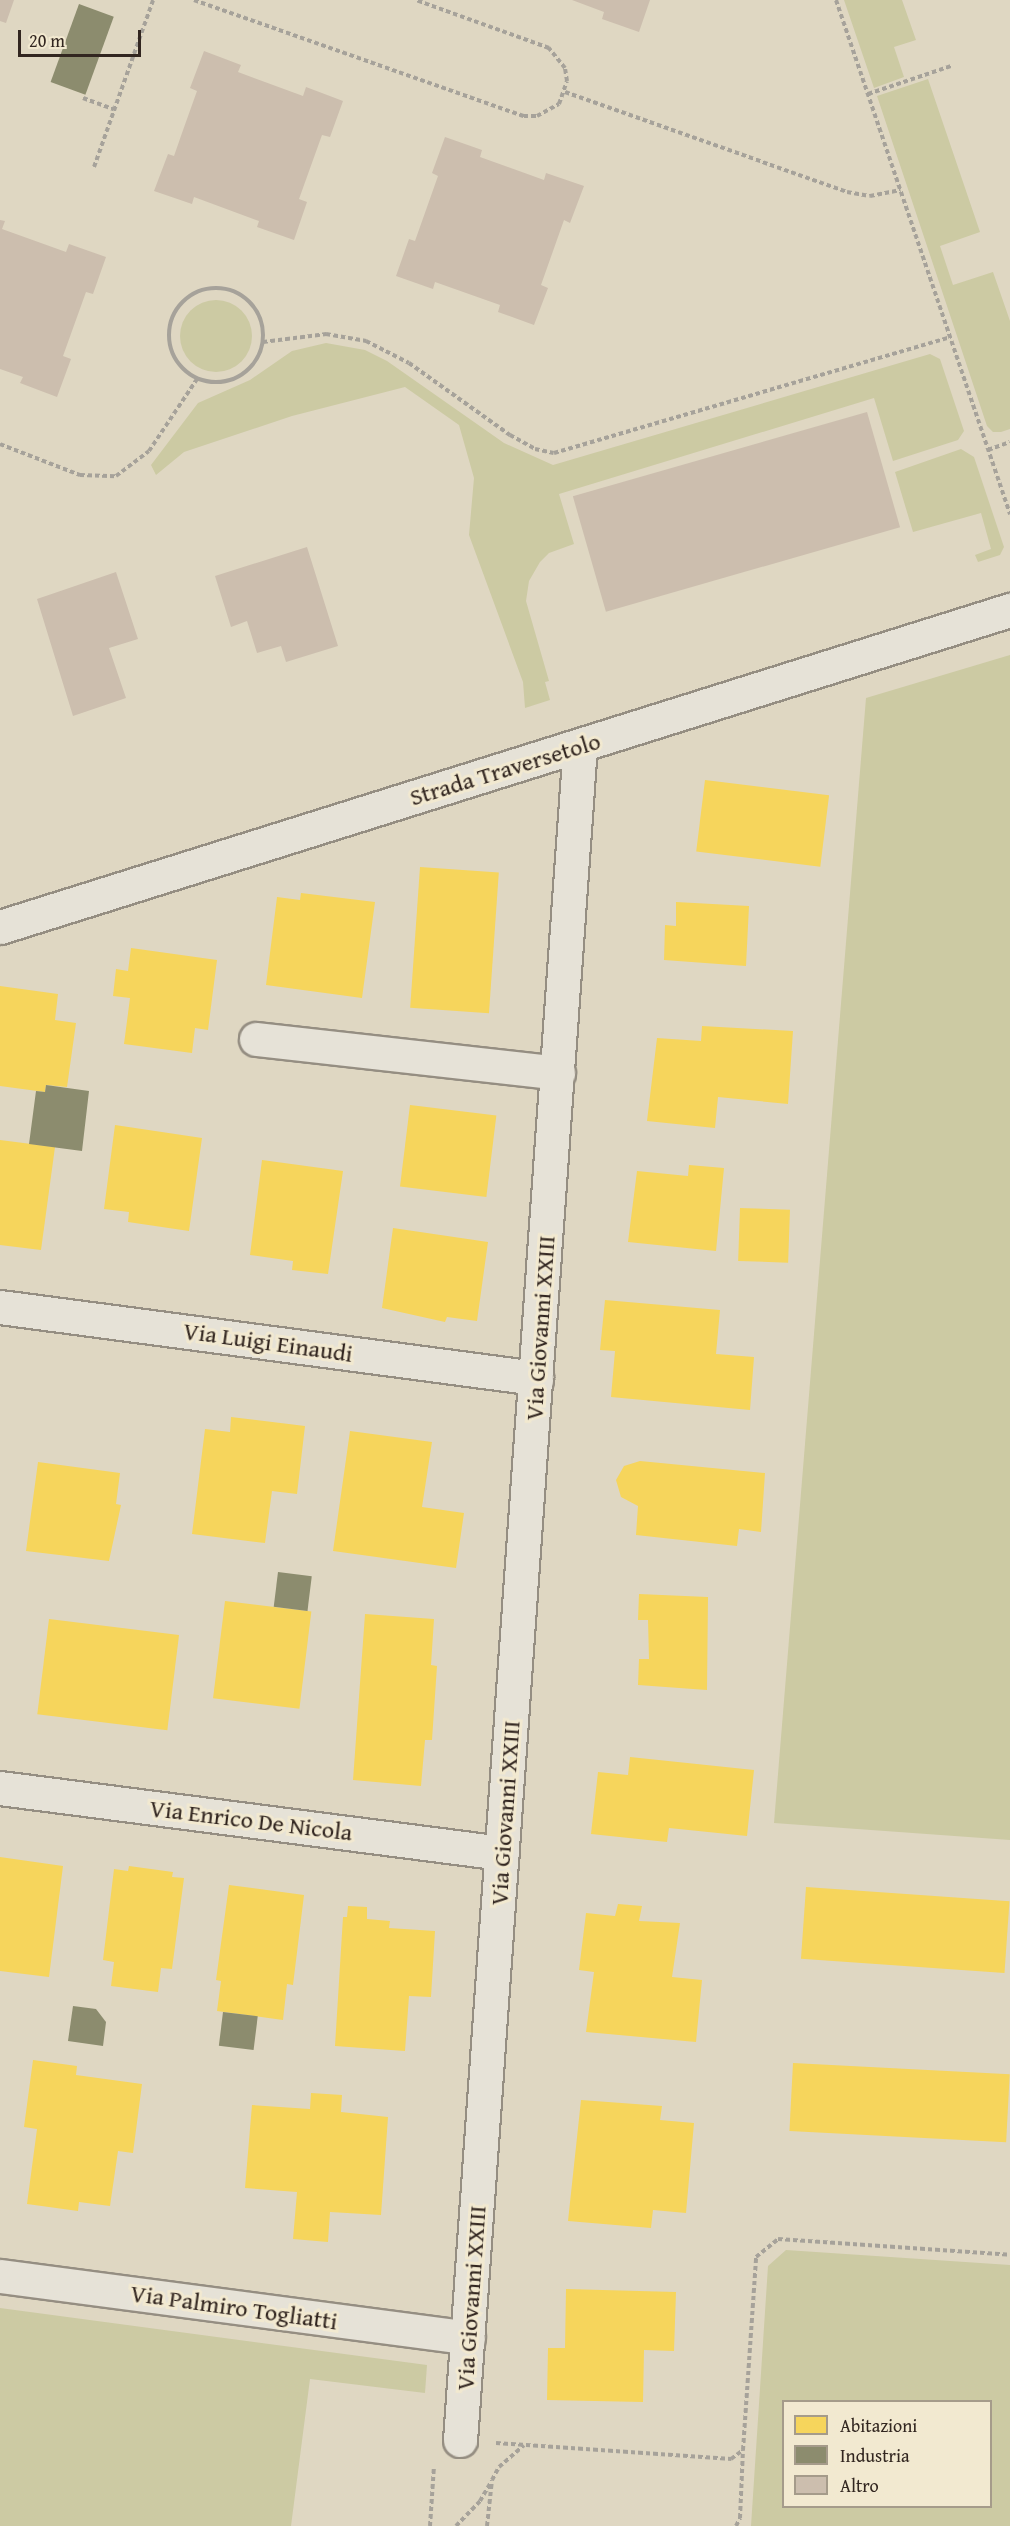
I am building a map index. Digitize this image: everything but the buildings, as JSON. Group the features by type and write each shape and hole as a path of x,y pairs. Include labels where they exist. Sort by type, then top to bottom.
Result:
{"street":[{"name":"Strada Traversetolo","path":"0,927 1010,610"},
{"name":"Via Giovanni XXIII","path":"460,2440 580,746"},
{"path":"256,1039 558,1073"},
{"name":"Via Luigi Einaudi","path":"0,1306 536,1378"},
{"name":"Via Enrico De Nicola","path":"0,1788 502,1852"},
{"name":"Via Palmiro Togliatti","path":"0,2276 468,2338"}],"path":[{"path":"94,167 153,0"},
{"path":"194,0 524,116 549,112 565,92 565,68 549,48 416,0"},
{"path":"836,0 1010,514"},
{"path":"868,94 951,66"},
{"path":"565,92 847,192 870,196 900,190"},
{"path":"83,98 114,109"},
{"path":"213,288 243,296 260,317 263,342 254,365 234,380 221,383 197,379 184,370 169,343 175,312 198,292 213,288"},
{"path":"263,342 326,334 366,340 422,372 510,435 535,449 554,453 950,337"},
{"path":"0,444 80,475 116,476 149,451 197,379"},
{"path":"988,450 1010,442"},
{"path":"736,2526 740,2518 756,2257 778,2239 1010,2255"},
{"path":"430,2526 436,2438 731,2459 743,2450"},
{"path":"456,2526 480,2501 499,2467 524,2445"},
{"path":"487,2526 492,2480"}],"shaded area":[{"path":"844,0 902,0 916,40 894,47 904,77 874,88"},
{"path":"928,79 980,232 940,246 953,285 993,272 1010,321 1010,429 1001,432 993,432 987,426 877,96"},
{"path":"216,300 230,303 242,310 249,322 252,336 249,350 242,362 230,369 216,372 202,369 190,362 183,350 180,336 183,322 190,310 202,303"},
{"path":"326,343 365,350 387,361 504,443 553,465 930,354 940,359 964,431 958,440 893,461 874,398 559,494 574,544 549,553 540,562 529,581 526,601 549,681 545,682 550,700 525,708 523,682 469,535 474,478 459,425 405,387 292,416 184,452 156,475 151,465 198,403 250,380 292,351"},
{"path":"961,449 974,457 1004,547 1000,555 978,562 975,555 991,549 981,513 913,532 895,472"},
{"path":"1010,655 1010,1840 774,1823 866,698"},
{"path":"786,2250 1010,2265 1010,2526 751,2526 768,2266"},
{"path":"0,2308 427,2365 425,2393 310,2379 291,2526 0,2526"}]}
